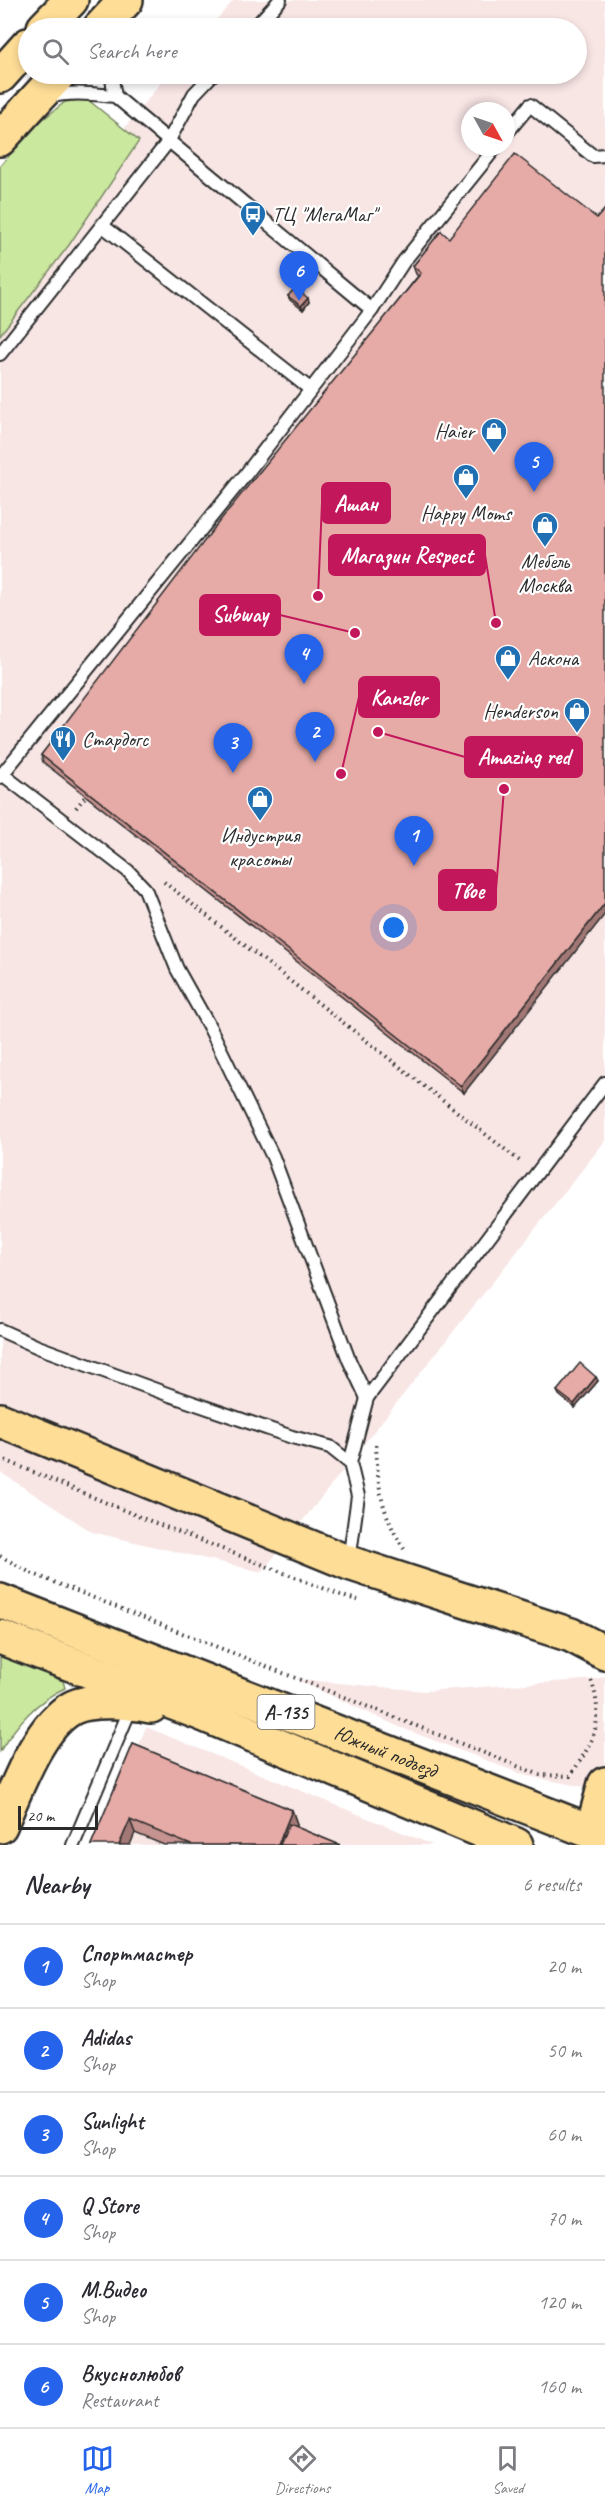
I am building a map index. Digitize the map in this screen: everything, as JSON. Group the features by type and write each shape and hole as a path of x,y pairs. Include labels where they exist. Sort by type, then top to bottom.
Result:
{"main road":[{"path":"54,18 71,0"},
{"path":"0,76 18,56"},
{"path":"0,139 50,84"},
{"path":"0,1420 349,1563 571,1635 597,1665"},
{"name":"Южный подъезд","path":"7,1602 598,1834"},
{"name":"Южный подъезд","path":"0,1637 200,1713 516,1845"},
{"path":"0,1826 39,1741 51,1726 72,1708 109,1701 200,1713"},
{"path":"598,1834 605,1785"}],"lane":[{"path":"263,18 280,0"},
{"path":"113,84 115,96 372,310"},
{"path":"0,354 168,142 194,94 204,84"},
{"path":"34,101 59,94 115,96"},
{"path":"515,123 530,105 593,156 605,155"},
{"path":"367,1398 345,1350 273,1157 210,1028 177,969 145,889 128,871 1,776 246,474 372,310 405,261 489,156"},
{"path":"103,225 310,389"},
{"path":"349,1563 358,1496 350,1462 367,1398 605,1083"},
{"path":"0,1330 38,1347 167,1394 292,1437 330,1447 350,1462"},
{"path":"73,1845 123,1720 133,1703"}],"path":[{"path":"86,796 93,787"},
{"path":"158,877 535,1173"},
{"path":"376,1435 378,1487 389,1525 406,1552"},
{"path":"0,1458 140,1517 346,1597 368,1602"},
{"path":"0,1556 31,1573 540,1775 570,1776 600,1732 602,1697 597,1665"}],"shaded area":[{"path":"234,0 605,0 605,1141 262,1572 92,1532 0,1472 0,282 160,84 587,84 587,18 218,18"},
{"path":"605,1676 605,1775 584,1787 527,1776 399,1727 295,1679 425,1691 596,1679"},
{"path":"146,1727 433,1845 100,1845"}],"green space":[{"path":"87,99 139,141 69,245 0,335 0,166 37,124 65,102"},
{"path":"0,1656 63,1681 65,1688 28,1714 0,1751"}],"building":[{"path":"515,154 597,218 605,209 605,903 461,1086 41,755 218,523 421,273 413,266 441,231 449,238"},
{"path":"295,288 308,298 301,306 288,296"},
{"path":"580,1363 596,1377 574,1404 557,1391"},
{"path":"133,1744 292,1810 278,1845 191,1845 130,1820 119,1845 91,1845"},
{"path":"289,1824 340,1845 280,1845"}],"place":[{"name":"ТЦ \"МегаМаг\"","path":"253,237"},
{"name":"Вкуснолюбов","path":"299,301"},
{"name":"Haier","path":"494,454"},
{"name":"М.Видео","path":"534,492"},
{"name":"Happy Moms","path":"466,500"},
{"name":"Мебель Москва","path":"545,548"},
{"name":"Ашан","path":"318,596"},
{"name":"Магазин Respect","path":"496,623"},
{"name":"Subway","path":"355,633"},
{"name":"Аскона","path":"508,681"},
{"name":"Q Store","path":"304,684"},
{"name":"Amazing red","path":"378,732"},
{"name":"Henderson","path":"577,734"},
{"name":"Стардогс","path":"63,762"},
{"name":"Adidas","path":"315,762"},
{"name":"Sunlight","path":"233,773"},
{"name":"Kanzler","path":"341,774"},
{"name":"Твое","path":"504,789"},
{"name":"Индустрия красоты","path":"260,822"},
{"name":"Спортмастер","path":"414,866"}]}
